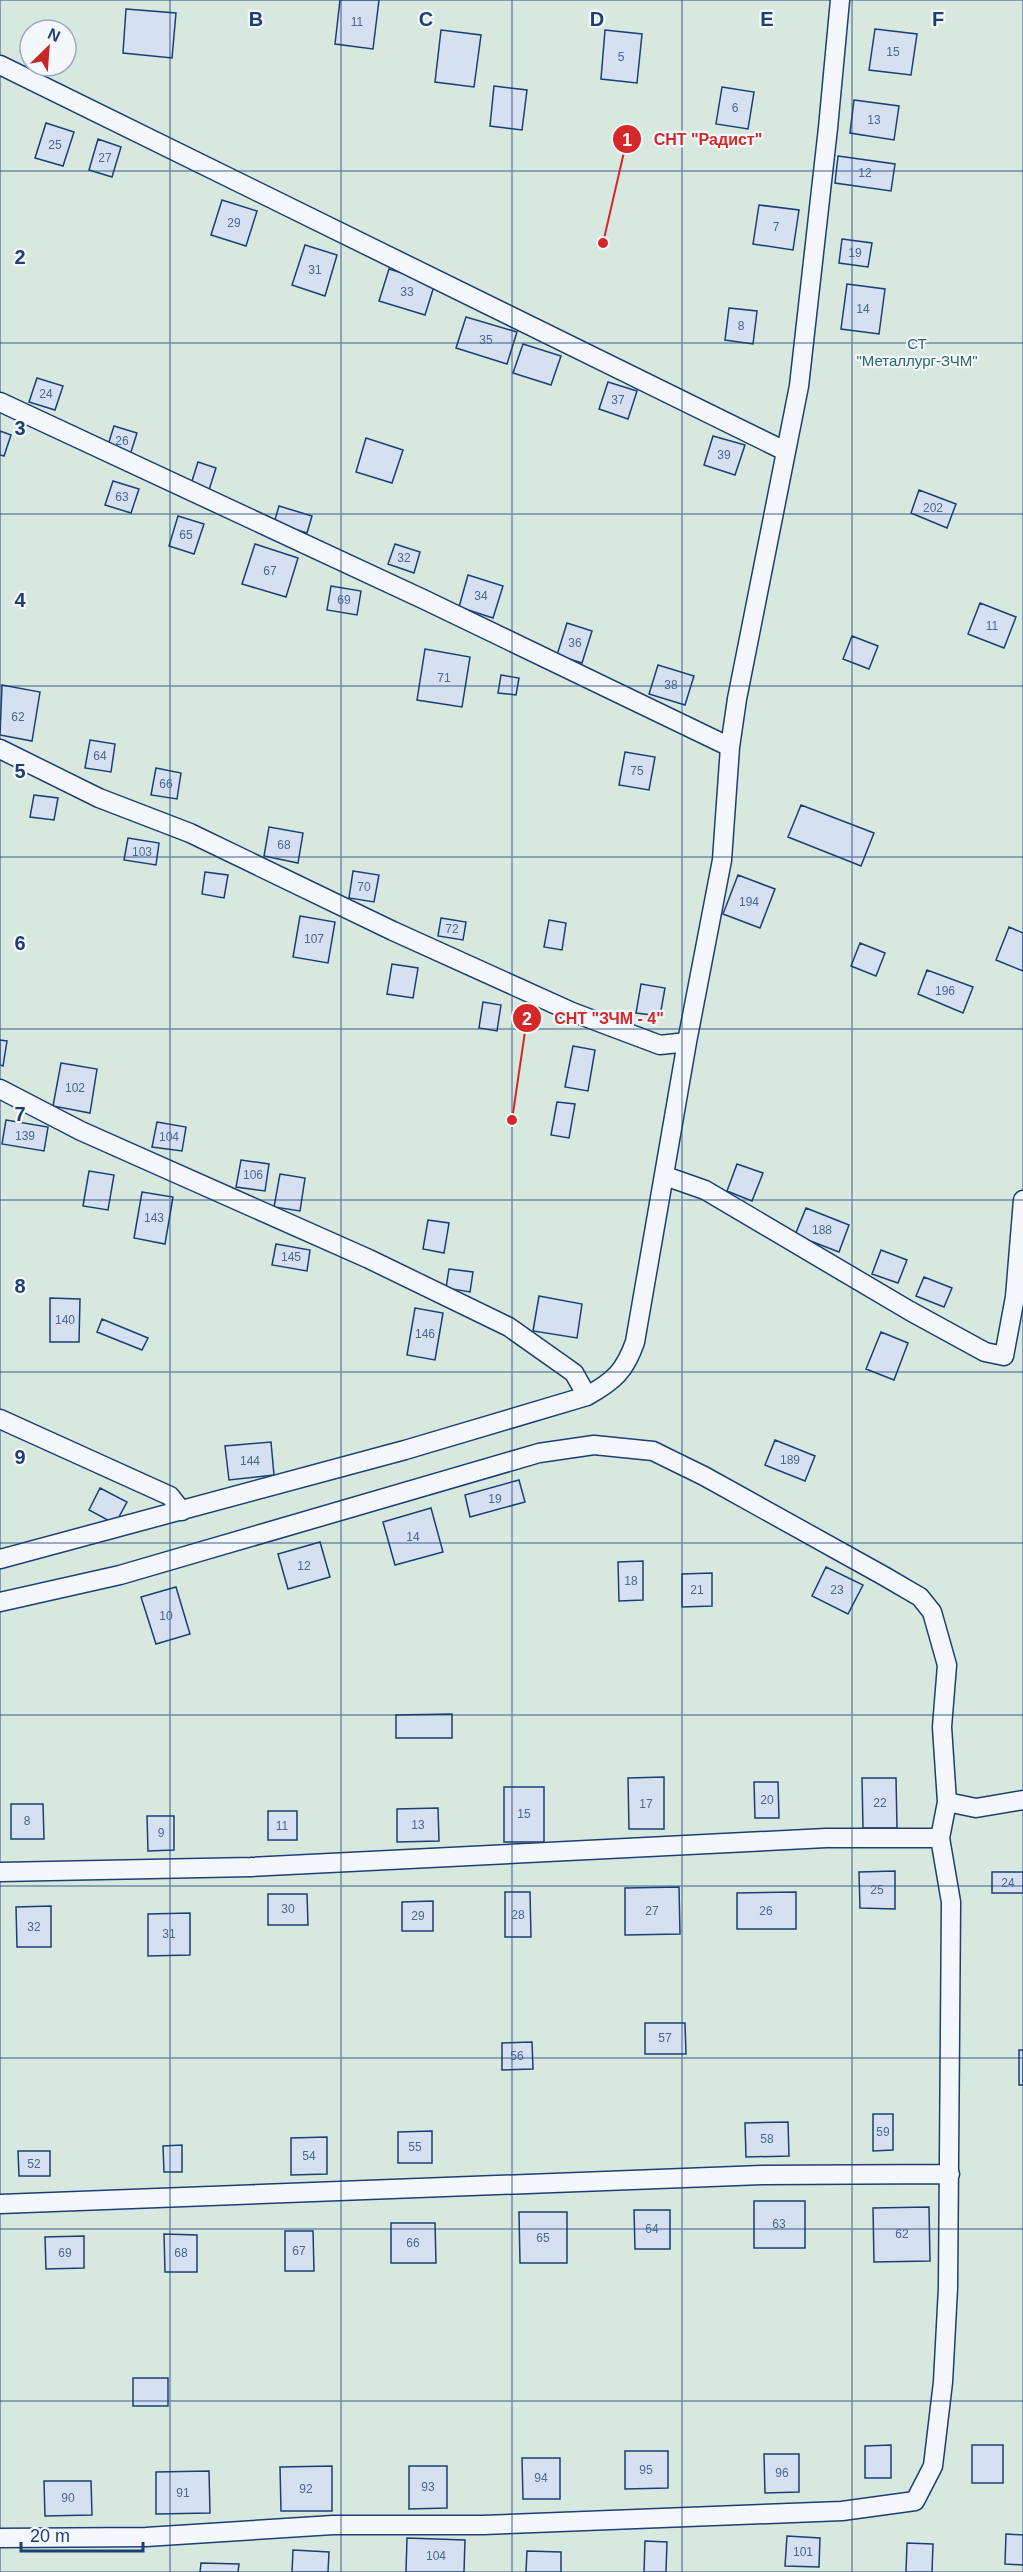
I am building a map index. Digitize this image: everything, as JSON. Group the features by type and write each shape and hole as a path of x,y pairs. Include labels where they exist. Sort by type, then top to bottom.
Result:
{"lane":[{"path":"0,1559 405,1450 587,1396 610,1383 627,1363 635,1342 687,1042 722,860 730,747 739,687 799,386 840,0"},
{"path":"0,65 785,451"},
{"path":"0,402 425,600 730,747"},
{"path":"0,749 99,798 190,833 393,931 572,1012 660,1046 687,1042"},
{"path":"0,1089 81,1131 358,1254 509,1327 574,1373 587,1396"},
{"path":"665,1176 705,1190 910,1311 985,1352 1004,1356 1015,1297 1023,1200"},
{"path":"0,1419 170,1496 182,1511"},
{"path":"0,1602 120,1575 539,1453 594,1445 653,1451 808,1533 920,1597 932,1612 946,1665 942,1727 947,1802 940,1838 951,1902 950,2174 948,2288 943,2382 933,2466 915,2501 842,2511 483,2525 333,2526 146,2537 0,2538"},
{"path":"947,1802 976,1808 1023,1800"},
{"path":"0,1872 251,1868 814,1838 940,1838"},
{"path":"0,2204 750,2175 950,2174"}],"green space":[{"name":"СТ \"Металлург-ЗЧМ\"","path":"0,0 1023,0 1023,2572 0,2572"}],"building":[{"path":"340,0 379,0 373,49 335,44"},
{"path":"126,9 176,13 172,58 123,53"},
{"path":"875,29 917,34 911,75 869,70"},
{"path":"441,30 481,35 474,87 435,82"},
{"path":"605,30 642,34 637,83 601,79"},
{"path":"494,86 527,90 522,130 490,126"},
{"path":"722,87 754,92 748,129 716,124"},
{"path":"854,100 899,106 894,140 850,133"},
{"path":"46,123 74,132 63,166 35,158"},
{"path":"98,139 121,147 112,177 89,170"},
{"path":"838,156 895,164 891,191 835,183"},
{"path":"222,200 257,211 246,246 211,235"},
{"path":"759,205 799,210 793,250 753,244"},
{"path":"842,239 872,243 868,267 839,263"},
{"path":"305,245 337,255 325,296 292,285"},
{"path":"389,269 435,283 425,315 379,301"},
{"path":"847,284 885,289 879,334 841,329"},
{"path":"729,308 757,311 753,344 725,340"},
{"path":"466,317 517,332 507,364 456,348"},
{"path":"523,344 561,356 551,385 513,373"},
{"path":"37,378 63,386 55,410 29,402"},
{"path":"608,382 637,391 628,419 599,409"},
{"path":"114,426 137,433 130,455 107,448"},
{"path":"0,431 11,435 4,456 0,455"},
{"path":"713,436 745,445 735,475 704,465"},
{"path":"366,438 403,450 392,483 356,472"},
{"path":"198,462 216,468 209,490 191,484"},
{"path":"113,481 139,489 131,513 105,505"},
{"path":"919,490 956,504 947,528 911,513"},
{"path":"279,506 312,516 307,533 274,523"},
{"path":"178,516 204,524 194,554 169,546"},
{"path":"255,544 298,558 286,597 242,584"},
{"path":"395,544 420,552 414,573 388,564"},
{"path":"468,575 503,586 493,618 459,607"},
{"path":"331,586 361,591 357,615 327,610"},
{"path":"980,603 1016,617 1004,648 968,634"},
{"path":"567,623 592,631 582,663 557,655"},
{"path":"852,636 878,646 869,669 843,659"},
{"path":"425,649 470,657 462,707 417,700"},
{"path":"658,665 694,676 685,705 649,694"},
{"path":"501,675 519,678 516,695 498,693"},
{"path":"2,685 40,692 32,741 0,735"},
{"path":"90,740 115,744 111,772 85,768"},
{"path":"625,752 655,757 649,790 619,785"},
{"path":"156,768 181,773 177,799 151,795"},
{"path":"34,795 58,798 54,820 30,817"},
{"path":"801,805 874,833 861,866 788,837"},
{"path":"269,827 303,833 298,863 264,856"},
{"path":"128,838 159,843 156,865 124,860"},
{"path":"353,871 379,875 374,902 349,898"},
{"path":"205,872 228,875 224,898 202,894"},
{"path":"738,875 775,889 760,928 723,914"},
{"path":"300,916 335,922 328,963 293,957"},
{"path":"441,918 466,922 463,940 438,936"},
{"path":"549,920 566,923 562,950 544,947"},
{"path":"1009,927 1023,933 1023,971 996,960"},
{"path":"860,943 885,953 876,976 851,966"},
{"path":"392,964 418,968 413,998 387,994"},
{"path":"927,970 973,987 963,1013 918,994"},
{"path":"641,984 665,988 660,1016 636,1013"},
{"path":"483,1002 501,1005 497,1031 479,1028"},
{"path":"0,1040 7,1041 3,1066 0,1065"},
{"path":"573,1046 595,1050 588,1091 565,1087"},
{"path":"61,1063 97,1069 90,1113 53,1106"},
{"path":"557,1102 575,1104 569,1138 551,1135"},
{"path":"6,1120 48,1127 44,1151 2,1144"},
{"path":"157,1122 186,1127 182,1151 152,1147"},
{"path":"241,1160 269,1164 265,1191 236,1187"},
{"path":"737,1164 763,1173 752,1201 727,1191"},
{"path":"89,1171 114,1175 108,1210 83,1206"},
{"path":"280,1174 305,1178 300,1211 274,1207"},
{"path":"142,1192 173,1197 165,1244 134,1238"},
{"path":"806,1208 849,1225 839,1252 795,1235"},
{"path":"428,1220 449,1223 444,1253 423,1249"},
{"path":"276,1244 310,1250 307,1271 272,1265"},
{"path":"881,1250 907,1260 898,1283 872,1274"},
{"path":"449,1269 473,1272 470,1292 446,1288"},
{"path":"924,1277 952,1288 944,1307 916,1296"},
{"path":"539,1296 582,1304 577,1338 533,1331"},
{"path":"50,1298 80,1299 79,1342 50,1342"},
{"path":"415,1308 443,1313 435,1360 407,1355"},
{"path":"102,1319 148,1338 142,1350 97,1332"},
{"path":"881,1332 908,1343 894,1380 866,1369"},
{"path":"775,1440 815,1456 805,1481 765,1465"},
{"path":"271,1442 274,1475 229,1480 225,1446"},
{"path":"519,1480 525,1502 470,1517 465,1495"},
{"path":"100,1488 127,1502 115,1524 89,1510"},
{"path":"431,1508 443,1552 395,1565 383,1522"},
{"path":"320,1542 330,1577 288,1589 278,1554"},
{"path":"643,1561 643,1600 619,1601 618,1562"},
{"path":"826,1567 863,1585 848,1614 812,1596"},
{"path":"712,1573 712,1606 682,1607 682,1574"},
{"path":"176,1587 190,1634 156,1644 141,1597"},
{"path":"452,1714 452,1738 396,1738 396,1715"},
{"path":"664,1777 664,1829 629,1829 628,1778"},
{"path":"862,1778 896,1778 897,1828 863,1828"},
{"path":"754,1782 778,1782 779,1818 755,1818"},
{"path":"504,1787 544,1787 544,1842 504,1842"},
{"path":"11,1804 43,1804 44,1839 11,1839"},
{"path":"438,1808 439,1841 397,1842 397,1809"},
{"path":"268,1811 297,1811 297,1840 268,1840"},
{"path":"147,1816 174,1816 174,1850 148,1851"},
{"path":"895,1871 895,1909 860,1908 859,1872"},
{"path":"992,1872 1023,1872 1023,1893 992,1893"},
{"path":"679,1887 680,1934 625,1935 625,1888"},
{"path":"505,1892 530,1892 531,1937 505,1937"},
{"path":"796,1892 796,1929 737,1929 737,1893"},
{"path":"268,1894 307,1894 308,1925 268,1925"},
{"path":"433,1901 433,1931 402,1931 402,1902"},
{"path":"51,1906 51,1947 17,1947 16,1907"},
{"path":"190,1913 190,1955 148,1956 148,1914"},
{"path":"645,2023 685,2023 686,2054 645,2054"},
{"path":"532,2042 533,2069 502,2070 502,2043"},
{"path":"1019,2050 1023,2050 1023,2085 1019,2085"},
{"path":"873,2114 893,2114 893,2150 873,2151"},
{"path":"788,2122 789,2156 746,2157 745,2123"},
{"path":"432,2131 432,2163 398,2163 398,2132"},
{"path":"327,2137 327,2174 291,2175 291,2138"},
{"path":"182,2145 182,2172 164,2172 163,2146"},
{"path":"18,2151 50,2151 50,2176 19,2176"},
{"path":"754,2201 805,2201 805,2248 754,2248"},
{"path":"929,2207 930,2261 874,2262 873,2208"},
{"path":"634,2210 670,2210 670,2249 635,2249"},
{"path":"519,2212 567,2212 567,2263 520,2263"},
{"path":"391,2223 435,2223 436,2263 391,2263"},
{"path":"285,2231 313,2231 314,2271 285,2271"},
{"path":"164,2234 197,2235 197,2272 165,2272"},
{"path":"84,2236 84,2268 46,2269 45,2237"},
{"path":"133,2378 168,2378 168,2406 133,2406"},
{"path":"891,2445 891,2478 865,2478 865,2446"},
{"path":"972,2445 1003,2445 1003,2483 972,2483"},
{"path":"625,2451 668,2451 668,2488 625,2489"},
{"path":"764,2454 799,2454 799,2492 765,2493"},
{"path":"522,2458 560,2458 560,2499 523,2499"},
{"path":"332,2466 332,2511 281,2511 280,2467"},
{"path":"409,2466 447,2466 447,2508 409,2509"},
{"path":"209,2471 210,2513 156,2514 156,2472"},
{"path":"44,2481 91,2481 92,2515 45,2516"},
{"path":"1006,2534 1023,2535 1023,2565 1005,2564"},
{"path":"787,2536 820,2538 819,2567 785,2566"},
{"path":"407,2538 465,2540 464,2572 406,2572"},
{"path":"645,2541 667,2542 666,2572 644,2572"},
{"path":"907,2543 933,2544 932,2572 906,2572"},
{"path":"293,2550 329,2552 328,2572 292,2572"},
{"path":"527,2551 561,2552 561,2572 526,2572"},
{"path":"201,2563 239,2564 238,2572 200,2572"}],"place":[{"name":"СНТ \"Радист\"","path":"603,243"},
{"name":"СНТ \"ЗЧМ - 4\"","path":"512,1120"}]}
